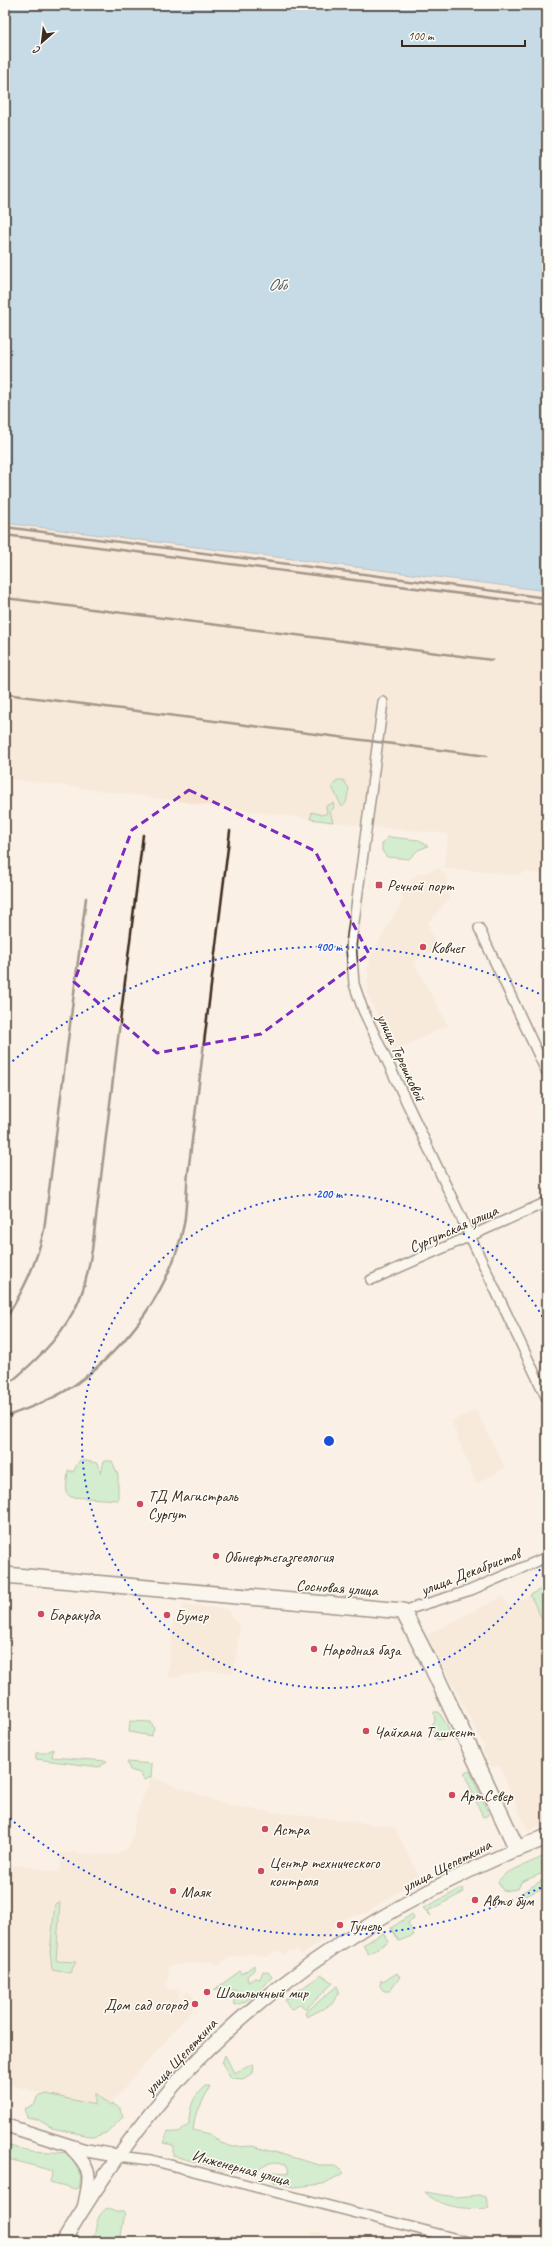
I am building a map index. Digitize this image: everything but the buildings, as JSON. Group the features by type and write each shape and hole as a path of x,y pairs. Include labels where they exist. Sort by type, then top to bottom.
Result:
{"main road":[{"name":"Сосновая улица","path":"5,1575 403,1611"},
{"path":"403,1611 432,1667 517,1849"},
{"name":"улица Щепеткина","path":"63,2242 118,2156 164,2097 219,2039 287,1981 358,1934 443,1883 547,1837"}],"street":[{"name":"улица Терешковой","path":"383,702 353,916 351,960 354,984 363,1010 547,1399"},
{"path":"479,928 547,1073"},
{"name":"Сургутская улица","path":"371,1280 547,1202"},
{"name":"улица Декабристов","path":"403,1611 471,1590 547,1557"},
{"name":"Инженерная улица","path":"5,2126 69,2146 118,2156 151,2160 469,2242"},
{"path":"69,2146 82,2158 90,2174 84,2207"}],"highlighted area":[{"path":"189,790 315,851 369,954 261,1034 157,1053 74,982 132,830"}],"shaded area":[{"name":"Речной порт","path":"5,523 547,591 547,875 526,872 516,875 444,868 448,834 348,824 5,778"},
{"path":"438,868 446,875 449,899 428,923 438,948 414,962 448,1025 395,1051 368,996 368,967 371,955 403,900 401,894 406,885 417,875"},
{"path":"476,1410 505,1468 476,1484 451,1421"},
{"path":"530,1595 547,1629 547,1822 528,1831 499,1765 492,1768 483,1751 485,1747 427,1635 503,1596 509,1606"},
{"path":"182,1605 227,1609 240,1626 234,1673 211,1671 177,1677 168,1677 173,1620 181,1620"},
{"path":"151,1777 230,1806 394,1827 420,1877 366,1913 351,1916 330,1930 333,1934 301,1955 297,1949 293,1952 291,1950 283,1955 279,1950 265,1957 249,1954 230,1957 217,1967 211,1962 169,1966 167,1988 180,1990 179,2000 187,1991 200,2001 104,2112 5,2083 5,1864 60,1872 61,1852 101,1855 116,1854 128,1848 132,1840 136,1815"},
{"path":"313,2231 330,2235 356,2242 307,2242"}],"green space":[{"path":"337,780 343,780 349,788 346,803 342,807 332,787"},
{"path":"333,803 334,808 330,811 333,822 310,819 312,812 322,815 327,813 326,806"},
{"path":"388,837 419,840 428,846 418,850 409,859 387,857 382,851 382,844"},
{"path":"80,1460 97,1463 101,1473 104,1461 112,1461 118,1475 118,1500 71,1497 66,1493 68,1470 73,1472"},
{"path":"547,1586 547,1629 530,1595"},
{"path":"434,1712 439,1712 449,1729 448,1736 442,1740 437,1739 431,1728 435,1721"},
{"path":"130,1721 151,1722 154,1729 151,1736 129,1732"},
{"path":"53,1749 52,1757 107,1761 99,1767 36,1759 36,1753 45,1753"},
{"path":"127,1762 152,1764 151,1777 144,1780 140,1773 130,1770"},
{"path":"470,1771 489,1815 483,1817 464,1773"},
{"path":"547,1855 547,1860 541,1863 543,1873 521,1882 518,1889 503,1891 498,1881 506,1873"},
{"path":"544,1879 547,1881 547,1886 517,1900 520,1894"},
{"path":"463,1888 464,1892 428,1911 431,1916 423,1908"},
{"path":"60,1902 56,1961 76,1962 70,1973 52,1970 50,1952 55,1904"},
{"path":"412,1914 414,1919 408,1923 414,1935 399,1941 391,1928"},
{"path":"383,1933 389,1942 368,1954 363,1945"},
{"path":"254,1965 254,1970 247,1976 248,1982 255,1978 260,1979 263,1971 268,1972 272,1977 255,1994 245,2001 235,2005 234,1997 241,1992 222,1987 214,1990 240,1971 242,1974"},
{"path":"397,1973 400,1977 390,1991 384,1991 380,1986 381,1980 383,1982"},
{"path":"321,1975 333,1983 305,2010 301,2004 291,2010 285,2000"},
{"path":"337,1986 339,1991 332,2004 307,2017 305,2013"},
{"path":"225,2055 234,2073 253,2064 252,2073 243,2079 231,2078 222,2063"},
{"path":"205,2086 210,2086 195,2117 193,2130 210,2134 221,2143 233,2147 252,2146 323,2166 335,2166 344,2173 323,2184 295,2187 275,2183 269,2176 274,2172 289,2173 287,2165 280,2163 270,2163 253,2171 238,2172 173,2156 173,2145 163,2143 168,2131 179,2133 189,2124 192,2103 197,2094"},
{"path":"95,2093 110,2106 113,2104 121,2109 123,2117 108,2132 94,2137 52,2128 39,2120 27,2117 24,2109 35,2104 37,2097 47,2094 95,2105"},
{"path":"5,2145 30,2151 71,2153 78,2160 75,2164 79,2169 80,2175 79,2188 74,2189 50,2182 53,2171 5,2158"},
{"path":"425,2192 455,2197 479,2195 486,2197 489,2208 473,2209 446,2205 438,2202"},
{"path":"107,2208 115,2212 125,2212 120,2242 89,2242 94,2235 99,2217"}],"water":[{"name":"Обь","path":"5,5 547,5 547,591 5,523"}],"railway":[{"path":"5,527 547,598"},
{"path":"5,535 547,605"},
{"path":"5,598 492,660"},
{"path":"5,694 487,756"},
{"path":"5,1417 42,1403 68,1389 95,1369 113,1352 145,1314 158,1293 178,1248 185,1218 188,1173 230,831"},
{"path":"5,1387 34,1362 67,1323 77,1305 85,1282 92,1250 143,835"},
{"path":"5,1320 29,1276 44,1230 86,898"}],"place":[{"name":"Речной порт","path":"379,885"},
{"name":"Ковчег","path":"423,947"},
{"name":"ТД Магистраль Сургут","path":"140,1504"},
{"name":"Обьнефтегазгеология","path":"216,1556"},
{"name":"Баракуда","path":"41,1614"},
{"name":"Бумер","path":"167,1615"},
{"name":"Народная база","path":"314,1649"},
{"name":"Чайхана Ташкент","path":"366,1731"},
{"name":"АртСевер","path":"452,1795"},
{"name":"Астра","path":"265,1829"},
{"name":"Центр технического контроля","path":"261,1871"},
{"name":"Маяк","path":"173,1891"},
{"name":"Авто бум","path":"475,1900"},
{"name":"Тунель","path":"340,1925"},
{"name":"Шашлычный мир","path":"207,1992"},
{"name":"Дом сад огород","path":"195,2004"}]}
